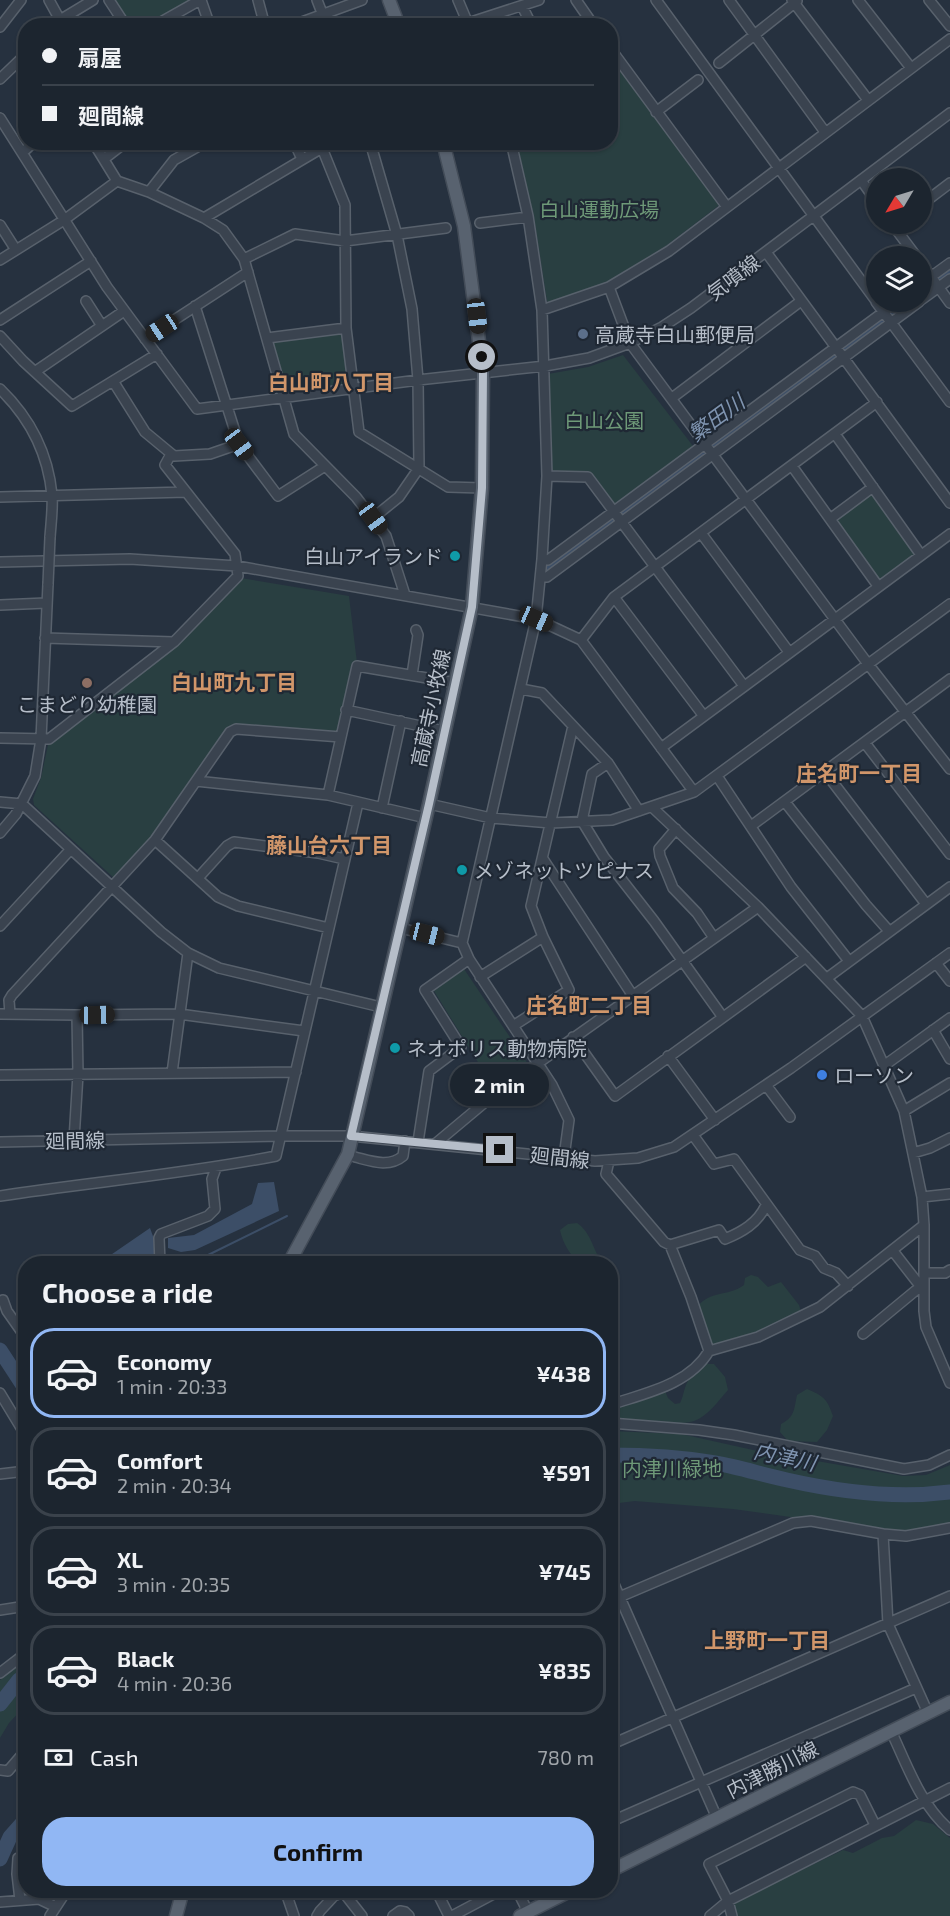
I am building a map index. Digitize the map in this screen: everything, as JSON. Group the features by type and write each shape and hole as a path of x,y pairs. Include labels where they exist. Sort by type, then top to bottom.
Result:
{"main road":[{"path":"389,0 396,18"},
{"name":"高蔵寺小牧線","path":"293,1256 348,1154 472,607 482,488 483,372 464,226 444,150"},
{"name":"内津勝川線","path":"618,1867 950,1702"},
{"path":"176,1916 181,1898"},
{"path":"524,1914 556,1898"}],"street":[{"path":"0,27 21,0"},
{"path":"49,0 55,18"},
{"path":"65,18 93,0"},
{"path":"109,0 121,18"},
{"path":"168,18 200,0 207,18"},
{"path":"258,0 263,18"},
{"path":"317,0 324,18"},
{"path":"312,18 362,0"},
{"path":"458,0 466,18"},
{"path":"486,18 539,0"},
{"path":"576,0 588,18"},
{"path":"656,0 866,287"},
{"path":"729,0 825,132"},
{"path":"858,0 911,68"},
{"path":"929,0 950,26"},
{"path":"719,63 795,1 868,100"},
{"path":"522,6 528,18"},
{"path":"542,310 609,287 669,251 950,39"},
{"path":"0,79 18,62"},
{"path":"618,63 727,207"},
{"path":"656,112 698,80"},
{"name":"気噴線","path":"157,354 196,409 545,366 589,358 630,343 662,327 691,308 950,112"},
{"path":"0,118 18,147"},
{"path":"0,336 72,406 157,354 124,311 20,150"},
{"path":"22,153 25,150"},
{"path":"98,150 117,181 149,192 204,218 223,230 244,259 294,434 356,497 386,536 405,596"},
{"path":"104,159 116,150"},
{"path":"149,192 174,160 192,150"},
{"path":"298,150 302,159"},
{"path":"204,218 318,150"},
{"path":"323,150 345,205 346,328 359,432 448,487 482,488"},
{"path":"372,150 398,235 412,309 418,380 419,468 399,497 373,518"},
{"path":"513,150 528,217 542,310 547,476 541,577 536,619 521,689 462,943 480,977 552,1085 569,1120 564,1157"},
{"path":"861,180 866,187"},
{"path":"0,260 64,220 117,181"},
{"path":"932,197 950,183"},
{"path":"480,224 528,217"},
{"path":"0,225 16,250"},
{"path":"244,259 295,234 345,241 446,228"},
{"path":"766,252 950,503"},
{"path":"0,320 91,261"},
{"path":"932,276 950,263"},
{"path":"145,339 248,272"},
{"path":"932,278 950,303"},
{"path":"932,292 950,279"},
{"path":"609,287 630,343 868,664 950,769"},
{"path":"672,398 801,300"},
{"path":"195,306 239,444 278,496 325,466"},
{"path":"86,307 102,326"},
{"path":"36,371 124,311"},
{"path":"542,559 548,560 884,312 950,402"},
{"path":"541,577 547,577 905,312"},
{"path":"267,338 346,328"},
{"path":"113,381 146,432 174,456 210,454 239,444"},
{"path":"0,389 15,403 38,438 45,459 52,496 41,739 34,776 22,804 0,833"},
{"path":"581,640 614,597 877,402"},
{"path":"835,434 921,555"},
{"path":"0,738 49,739 174,642 238,576 235,555 165,465 171,454"},
{"path":"792,466 878,586"},
{"path":"547,476 588,477 744,686"},
{"path":"830,519 873,488"},
{"path":"0,497 186,492"},
{"path":"701,533 789,652"},
{"path":"661,748 950,534"},
{"path":"0,562 130,559 237,566 536,619 581,640 694,792"},
{"path":"614,597 703,715"},
{"path":"0,605 46,603"},
{"path":"429,804 491,818 551,824 612,820 694,792 950,604"},
{"path":"411,675 418,635 416,630"},
{"path":"45,638 174,642"},
{"path":"328,795 357,666 456,683"},
{"path":"751,826 950,679"},
{"path":"521,689 542,693 608,763 639,811"},
{"path":"346,710 444,731"},
{"path":"382,808 401,721"},
{"path":"513,1026 569,990 543,937 531,906 573,726"},
{"path":"304,1031 179,1014 5,1014 12,995 155,840 230,732 236,729 340,737"},
{"path":"865,743 950,854"},
{"path":"608,763 592,774 582,821 604,857 654,921 722,1016"},
{"path":"825,772 926,904"},
{"path":"717,776 791,887 849,961"},
{"path":"196,781 328,795 426,818"},
{"path":"0,802 22,804 161,932 203,962 233,973 381,1007"},
{"path":"784,802 889,931"},
{"path":"0,1196 109,1180 216,1168 276,1156 358,803"},
{"path":"652,807 758,907 862,1016 904,1111 922,1197 924,1225 922,1287 926,1327 947,1368 950,1383"},
{"path":"676,829 659,849 660,856 673,888 697,913 714,938"},
{"path":"155,840 218,897 238,906 329,928"},
{"path":"198,878 227,846 234,842 318,853 344,859"},
{"path":"0,926 71,849"},
{"path":"543,859 633,996"},
{"path":"827,978 950,887"},
{"path":"435,1144 496,1093 758,907"},
{"path":"400,928 462,943"},
{"path":"480,977 543,937"},
{"path":"172,1073 188,953"},
{"name":"廻間線","path":"0,1142 351,1136 609,1161 656,1154 674,1148 715,1120 950,953"},
{"path":"573,1037 615,1096 806,957"},
{"path":"418,1142 429,1071 461,1047 425,990 469,959"},
{"path":"936,963 950,981"},
{"path":"74,1140 78,1074 77,1015"},
{"path":"885,1065 950,1018"},
{"path":"933,1030 950,1059"},
{"path":"668,1056 715,1120"},
{"path":"0,1075 296,1072"},
{"path":"904,1111 950,1083"},
{"path":"766,1085 790,1117"},
{"path":"693,1135 714,1164 734,1159 800,1250 814,1256 824,1268 836,1273 848,1287"},
{"path":"913,1153 950,1138"},
{"path":"355,1157 376,1163 399,1159 403,1155 405,1141"},
{"path":"609,1161 606,1174 664,1242 670,1245 709,1351"},
{"path":"160,1256 161,1234 208,1216 215,1209 212,1179 216,1168"},
{"path":"922,1197 950,1194"},
{"path":"670,1245 719,1230 725,1239 735,1235 746,1230 762,1214 766,1205"},
{"path":"618,1402 683,1378 709,1351 758,1337 820,1307 924,1225"},
{"path":"893,1251 922,1287"},
{"path":"924,1273 945,1273 950,1270"},
{"path":"863,1334 922,1287"},
{"path":"3,1300 7,1311 18,1327"},
{"path":"1,1397 18,1424"},
{"path":"618,1424 734,1435 904,1469 928,1465 950,1455"},
{"path":"0,1474 18,1472"},
{"path":"620,1597 793,1523 811,1521 906,1536 950,1528"},
{"path":"883,1534 888,1624 928,1713"},
{"path":"618,1593 717,1818"},
{"path":"618,1742 950,1596"},
{"path":"0,1610 18,1607"},
{"path":"0,1673 18,1659"},
{"path":"618,1818 916,1688"},
{"path":"891,1731 926,1801 938,1820 950,1830"},
{"path":"0,1770 8,1770 18,1759"},
{"path":"710,1916 728,1901 950,1788"},
{"path":"732,1916 728,1901 709,1864 853,1792 860,1795 875,1825"},
{"path":"18,1858 18,1883"},
{"path":"50,1916 62,1898"},
{"path":"288,1898 294,1916"},
{"path":"317,1916 332,1898"},
{"path":"350,1898 362,1916"},
{"path":"440,1898 450,1916 485,1898"},
{"path":"519,1898 524,1914"},
{"path":"0,1902 39,1899 56,1907"},
{"path":"393,1916 400,1911 409,1916"}],"green space":[{"path":"113,0 193,0 163,18 125,18"},
{"name":"白山運動広場","path":"618,64 719,203 666,246 607,282 549,303 534,218 519,150 618,150"},
{"path":"340,333 343,335 349,381 347,384 288,391 285,389 272,344 274,341"},
{"name":"白山公園","path":"623,355 693,446 612,506 588,474 549,473 548,374 588,367"},
{"path":"870,493 874,493 916,551 915,555 882,579 878,579 836,521 837,517"},
{"path":"241,578 349,596 357,663 339,731 336,733 233,725 152,837 114,878 34,805 33,799 41,778 48,745 107,699"},
{"path":"464,969 528,1064 494,1088 434,991"},
{"path":"577,1223 582,1227 598,1256 573,1256 560,1230 568,1224"},
{"path":"751,1275 758,1277 768,1287 781,1282 799,1305 801,1312 759,1333 712,1346 698,1306 714,1295 738,1289 744,1285 745,1278"},
{"path":"706,1364 714,1364 725,1377 728,1390 699,1419 666,1423 618,1419 618,1406 665,1391 668,1398 675,1404 680,1403 688,1380"},
{"path":"807,1389 824,1399 833,1416 827,1430 817,1442 788,1441 780,1432 781,1424 791,1415 797,1395"},
{"name":"内津川緑地","path":"618,1431 681,1434 753,1450 903,1476 926,1475 950,1465 950,1525 922,1532 898,1532 733,1509 635,1501 618,1503"},
{"path":"18,1666 18,1713 0,1738 0,1680"},
{"path":"916,1820 933,1824 950,1838 950,1916 737,1916 734,1905 738,1901 843,1850 853,1853 882,1838 894,1836"}],"water":[{"path":"274,1182 279,1211 195,1250 181,1252 168,1248 168,1238 194,1235 252,1204 258,1183"},
{"path":"150,1228 154,1239 155,1256 109,1256"}],"waterway":[{"name":"繁田川","path":"932,284 950,271"},
{"name":"繁田川","path":"548,567 894,312"},
{"path":"206,1256 287,1216"},
{"path":"0,1350 18,1378"},
{"name":"内津川","path":"618,1455 702,1461 848,1491 909,1495 950,1492"},
{"name":"内津川","path":"0,1704 18,1681"},
{"path":"0,1859 10,1837 18,1828"}],"place":[{"name":"高蔵寺白山郵便局","path":"583,334"},
{"name":"白山アイランド","path":"455,556"},
{"name":"こまどり幼稚園","path":"87,683"},
{"name":"メゾネットツピナス","path":"462,870"},
{"name":"ネオポリス動物病院","path":"395,1048"},
{"name":"ローソン","path":"822,1075"}],"district":[{"name":"白山町八丁目","path":"331,381"},
{"name":"白山町九丁目","path":"234,681"},
{"name":"庄名町一丁目","path":"859,772"},
{"name":"藤山台六丁目","path":"329,844"},
{"name":"庄名町二丁目","path":"589,1004"},
{"name":"上野町一丁目","path":"767,1639"}],"route":[{"path":"482,357 482,488 472,607 429,804 351,1136 500,1150"}]}
